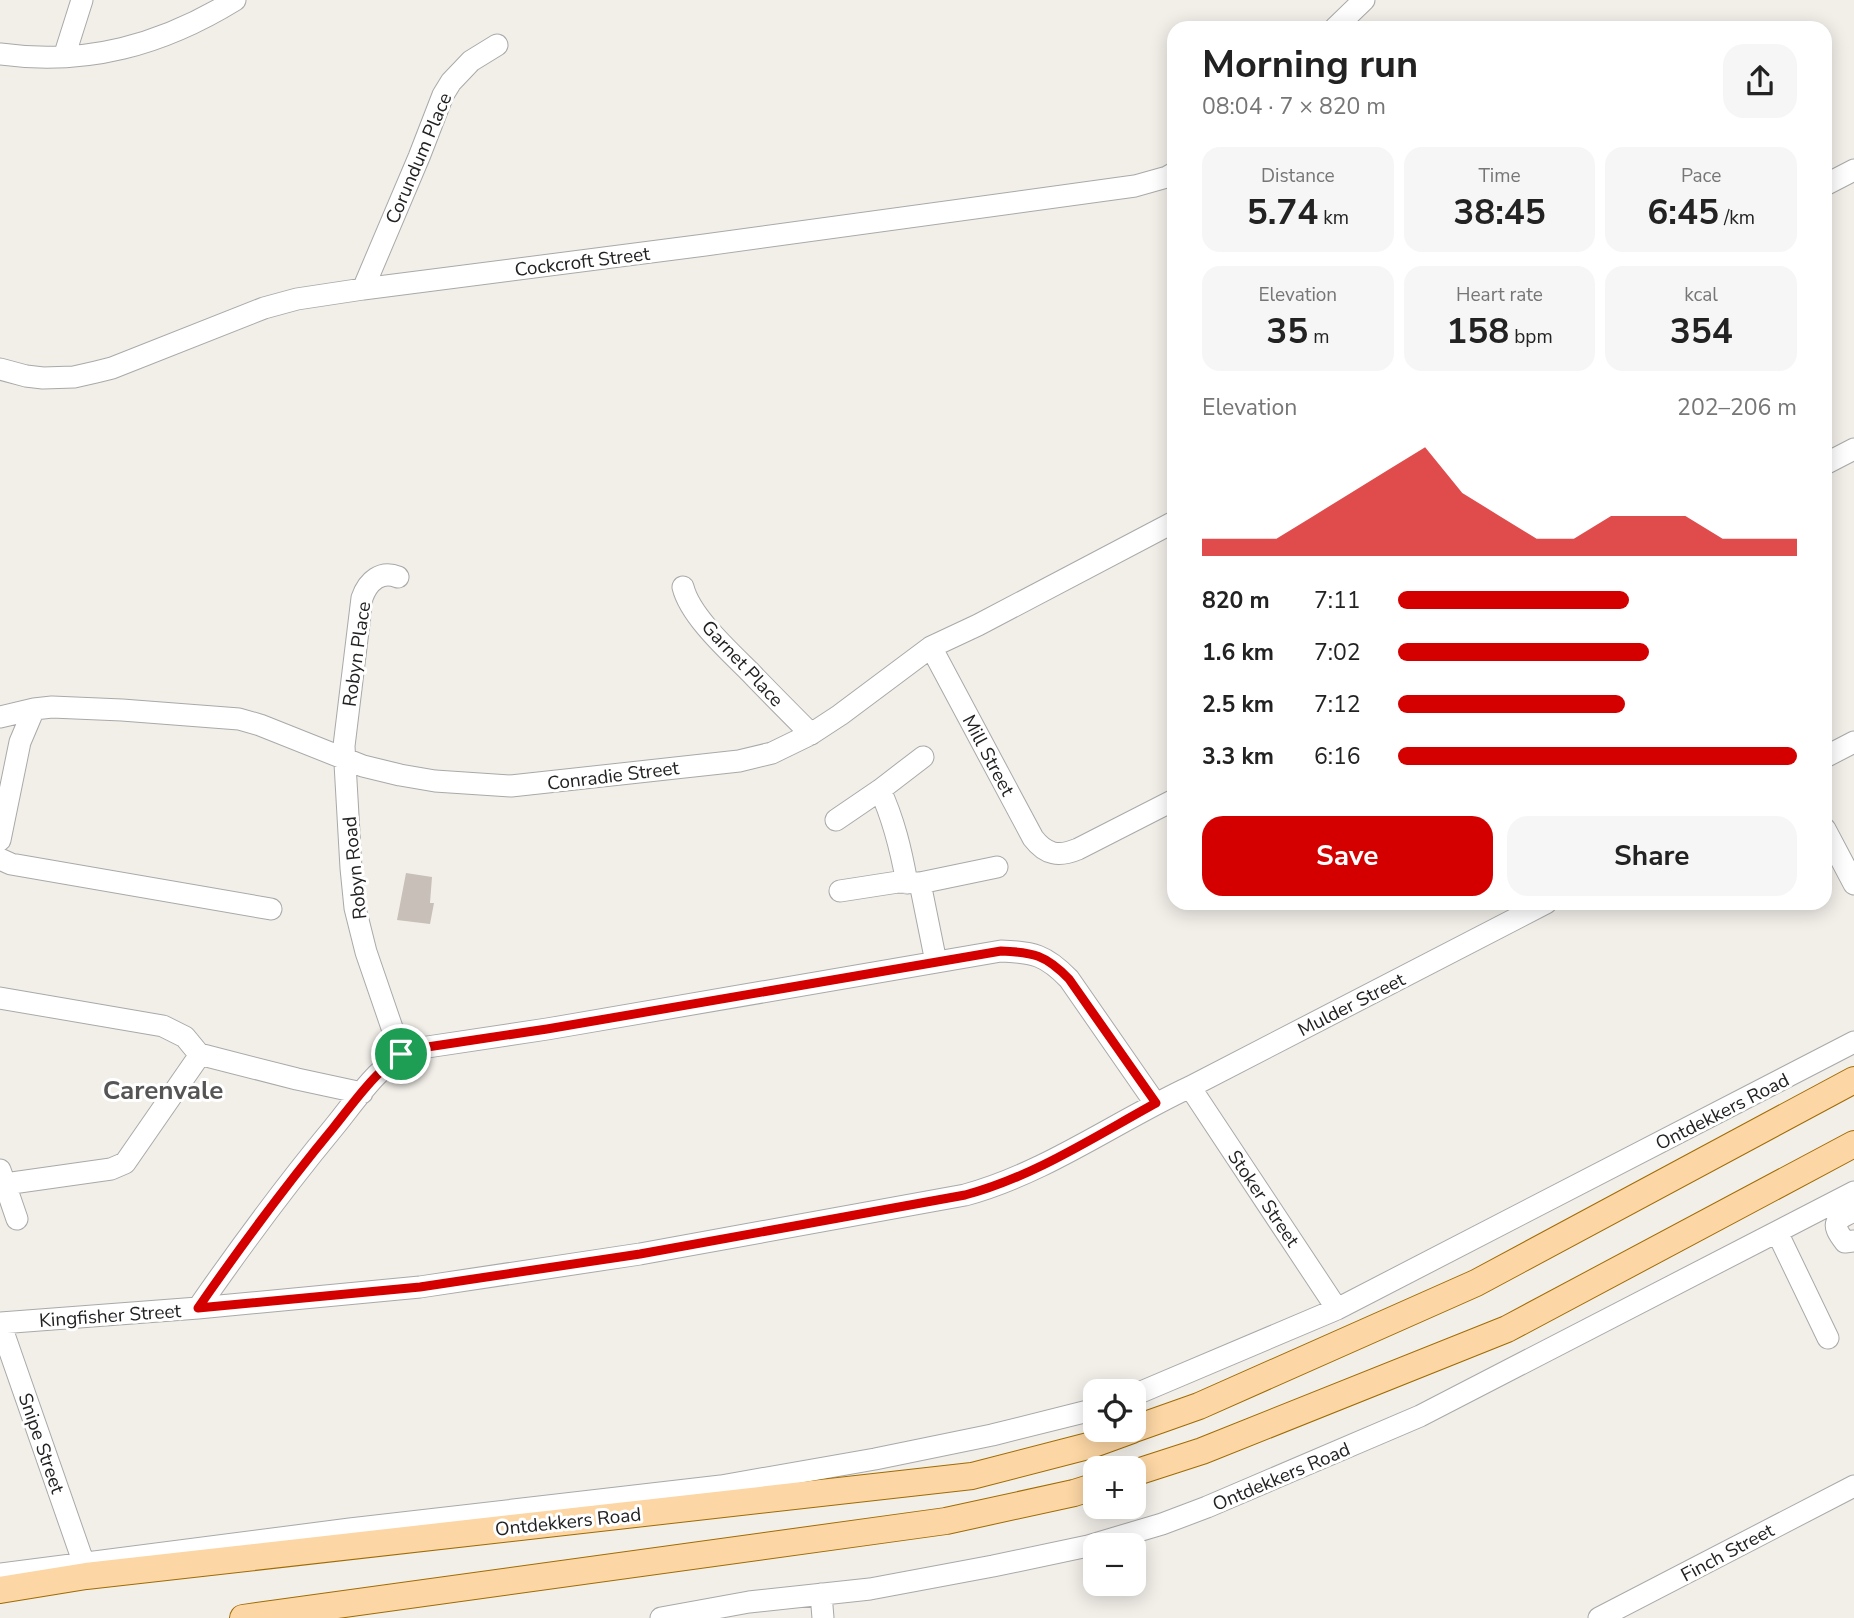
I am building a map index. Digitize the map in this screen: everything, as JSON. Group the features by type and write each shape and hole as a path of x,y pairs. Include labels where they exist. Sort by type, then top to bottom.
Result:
{"main road":[{"name":"Ontdekkers Road","path":"1146,1424 1199,1406 1476,1283 1854,1080"},
{"path":"1146,1469 1202,1451 1507,1329 1854,1144"},
{"name":"Ontdekkers Road","path":"0,1590 86,1576 972,1476 1099,1442"},
{"path":"243,1618 946,1521 1083,1490"}],"street":[{"path":"65,57 82,0"},
{"path":"0,54 65,57 114,51 158,38 206,18 235,0"},
{"path":"1342,21 1364,0"},
{"name":"Corundum Place","path":"363,289 443,95 471,61 497,45"},
{"path":"1832,181 1854,170"},
{"name":"Cockcroft Street","path":"0,369 43,378 74,377 96,372 264,308 297,299 1135,186 1167,177"},
{"path":"1832,460 1854,449"},
{"name":"Conradie Street","path":"0,717 52,707 239,719 363,766 435,781 511,786 739,761 772,753 811,734 931,647 1167,527"},
{"name":"Robyn Place","path":"345,759 344,746 362,598 365,590 376,578 383,575 398,578"},
{"name":"Garnet Place","path":"683,587 693,609 713,633 811,734"},
{"name":"Mill Street","path":"931,647 1039,846 1065,855 1167,804"},
{"path":"0,840 20,742 34,709"},
{"path":"1832,753 1854,742"},
{"path":"836,820 923,757"},
{"name":"Robyn Road","path":"345,759 355,908 366,952 401,1054"},
{"path":"880,790 893,821 936,962"},
{"path":"1832,842 1854,884"},
{"path":"0,859 11,864 271,909"},
{"path":"840,891 879,884 913,883 997,867"},
{"name":"Mulder Street","path":"1156,1103 1532,910"},
{"path":"198,1308 233,1257 362,1093 401,1054 414,1049 547,1029 1001,951 1026,952 1042,956 1055,964 1069,979 1156,1103"},
{"path":"0,998 163,1026 185,1037 199,1054 362,1093"},
{"name":"Ontdekkers Road","path":"1146,1390 1337,1309 1854,1042"},
{"path":"17,1219 2,1177 111,1169 125,1163 199,1054"},
{"name":"Stoker Street","path":"1190,1087 1337,1309"},
{"name":"Kingfisher Street","path":"0,1323 198,1308 458,1282 640,1254 965,1195 1004,1182 1062,1155 1156,1103"},
{"name":"Ontdekkers Road","path":"661,1618 750,1602 870,1589 1053,1554 1132,1533 1207,1507 1420,1416 1854,1192"},
{"path":"1854,1211 1838,1219 1836,1224 1844,1242 1854,1241"},
{"path":"1777,1232 1828,1338"},
{"name":"Snipe Street","path":"0,1323 84,1564"},
{"name":"Ontdekkers Road","path":"0,1574 349,1529 721,1486 875,1459 992,1435 1083,1412"},
{"name":"Finch Street","path":"1599,1618 1854,1486"},
{"path":"821,1594 823,1618"}],"building":[{"path":"406,873 432,877 430,903 434,903 430,924 397,920"}],"district":[{"name":"Carenvale","path":"163,1090"}],"route":[{"path":"1001,951 1026,952 1042,956 1055,964 1069,979 1156,1103 1062,1155 1004,1182 965,1195 640,1254 420,1287 198,1308 233,1257 317,1148 362,1093 401,1054 414,1049 547,1029 1001,951"}]}
